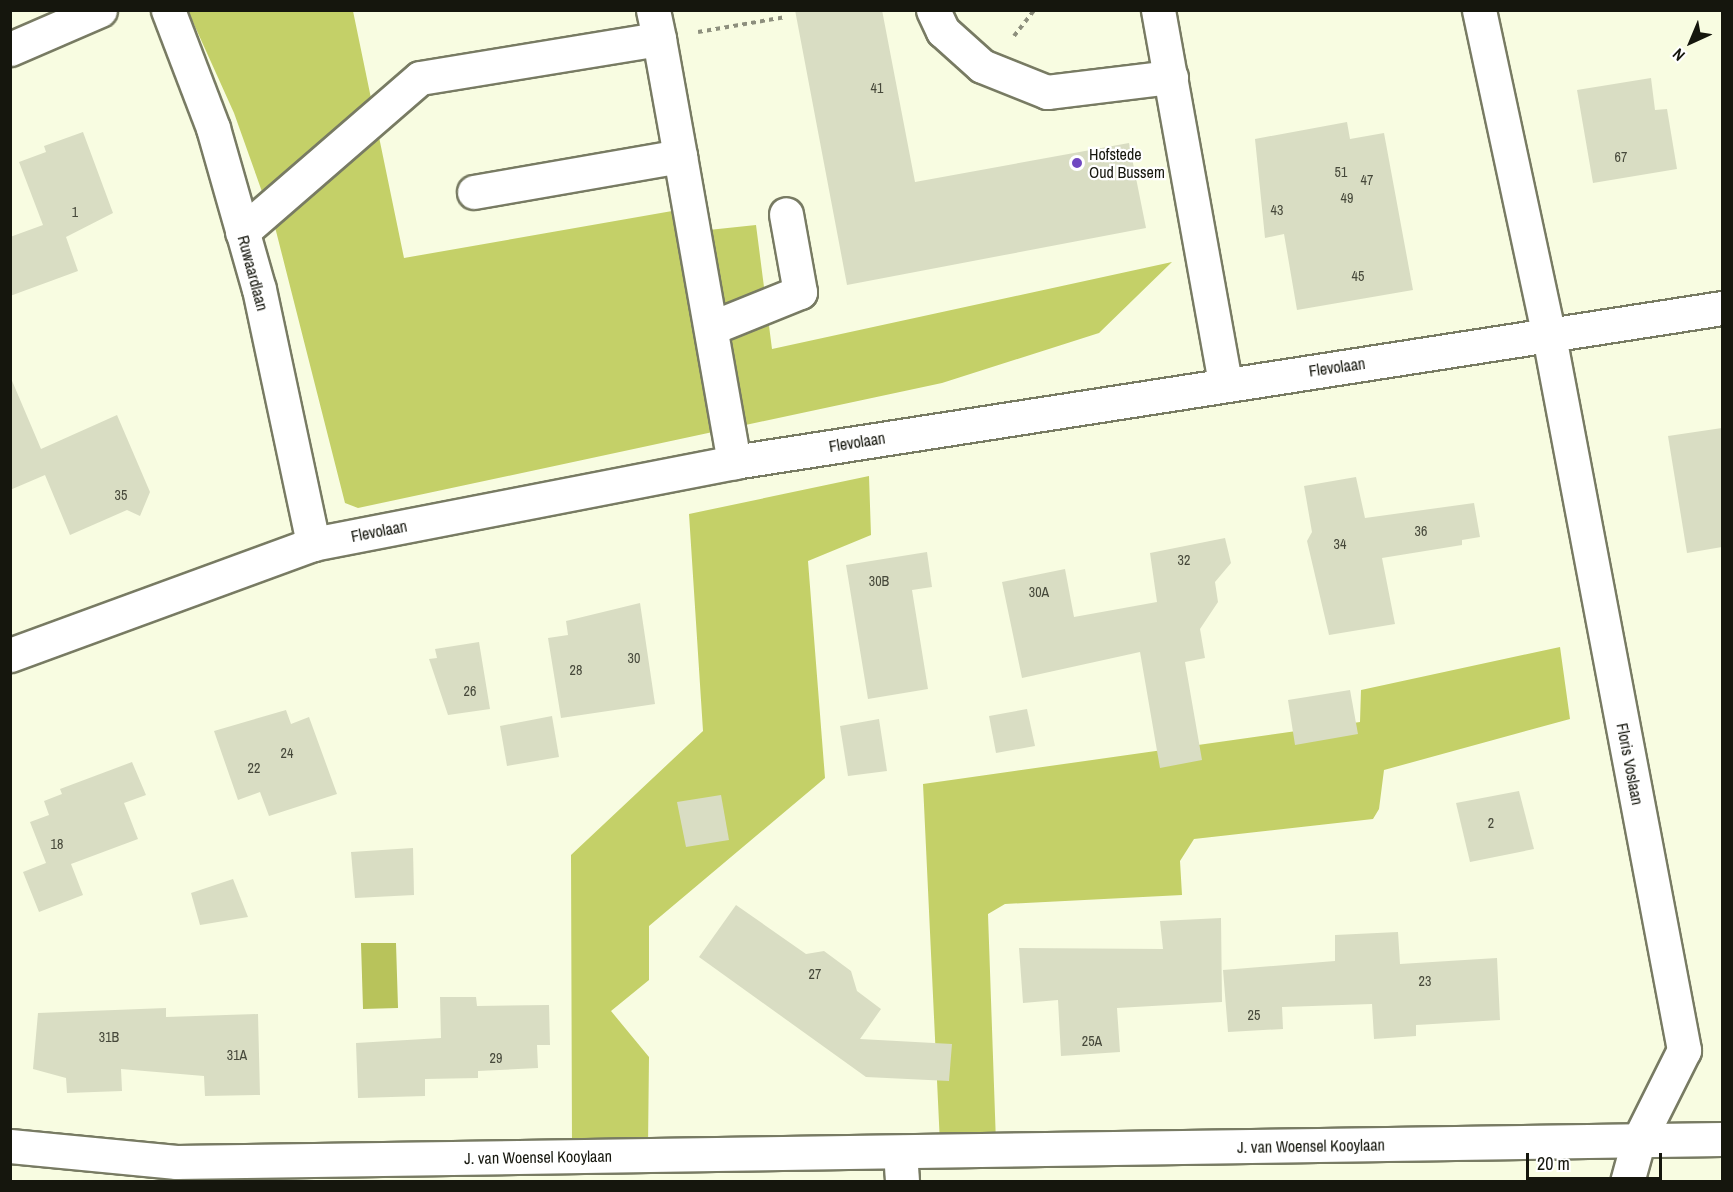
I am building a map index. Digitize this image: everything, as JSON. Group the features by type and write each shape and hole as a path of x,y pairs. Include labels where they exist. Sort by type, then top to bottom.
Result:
{"street":[{"path":"10,49 100,10"},
{"name":"Ruwaardlaan","path":"168,10 213,128 242,232 313,544"},
{"path":"933,10 943,31 982,66 1047,92 1171,78"},
{"path":"1158,10 1225,384"},
{"name":"Floris Voslaan","path":"1479,10 1549,336 1684,1050 1638,1142 1627,1182"},
{"path":"242,232 420,78 656,25 734,462"},
{"path":"474,192 680,156"},
{"path":"711,328 800,292 786,214"},
{"name":"Flevolaan","path":"10,655 313,544 734,462 1722,308"},
{"name":"J. van Woensel Kooylaan","path":"10,1146 183,1172 901,1167 1722,1139"}],"path":[{"path":"656,25 786,17"}],"shaded area":[{"path":"188,11 353,11 404,258 695,207 699,231 756,225 772,349 1172,262 1099,333 942,383 358,508 345,503 276,231 234,113"},
{"path":"869,476 871,535 808,561 825,778 649,926 649,980 611,1011 649,1057 648,1146 572,1146 571,855 703,731 689,514"},
{"path":"1560,647 1570,719 1384,770 1379,809 1373,819 1194,839 1180,861 1182,895 1005,904 988,914 996,1143 940,1144 923,784 1360,722 1361,690"},
{"path":"361,943 396,943 398,1008 363,1009"}],"building":[{"name":"Hofstede Oud Bussem","path":"795,10 882,10 915,182 1129,143 1146,228 847,285"},
{"path":"1651,78 1655,110 1667,109 1677,169 1593,183 1577,90"},
{"path":"1347,122 1350,139 1384,133 1413,290 1297,310 1284,234 1265,238 1255,139"},
{"path":"83,132 113,213 66,237 78,271 10,296 10,237 43,225 19,162 46,152 44,146"},
{"path":"10,376 41,449 117,415 150,492 140,516 127,510 70,535 45,475 10,490"},
{"path":"1722,428 1722,547 1687,553 1668,436"},
{"path":"1356,477 1365,518 1474,503 1480,537 1462,540 1462,545 1382,558 1395,624 1329,635 1307,541 1312,532 1304,486"},
{"path":"1225,538 1231,563 1215,582 1218,602 1200,629 1205,658 1185,662 1202,760 1160,768 1140,652 1022,678 1002,582 1065,569 1074,617 1157,602 1150,553"},
{"path":"927,552 932,587 912,590 928,689 868,699 846,565"},
{"path":"640,603 655,704 561,718 548,638 568,635 566,621"},
{"path":"479,642 490,709 448,715 429,659 437,658 435,649"},
{"path":"1350,690 1358,734 1295,745 1288,700"},
{"path":"1027,709 1035,746 996,753 989,716"},
{"path":"286,710 291,724 309,717 337,794 269,816 260,792 238,800 214,731"},
{"path":"552,716 559,757 507,766 500,726"},
{"path":"879,719 887,771 848,776 840,726"},
{"path":"132,762 146,795 124,803 138,839 71,864 83,895 39,912 23,872 46,863 30,822 49,815 44,801 62,794 60,789"},
{"path":"1519,791 1534,849 1470,862 1456,803"},
{"path":"721,795 729,840 686,847 677,802"},
{"path":"413,848 414,895 355,898 351,852"},
{"path":"233,879 248,917 200,925 191,893"},
{"path":"736,905 806,954 824,951 851,971 857,991 881,1009 860,1039 952,1044 949,1081 866,1077 699,957"},
{"path":"1221,918 1222,1002 1117,1008 1120,1052 1061,1056 1058,1000 1023,1003 1019,948 1163,949 1160,921"},
{"path":"1398,932 1400,964 1497,958 1500,1020 1416,1025 1416,1036 1374,1039 1372,1004 1282,1007 1283,1029 1228,1032 1223,970 1335,961 1335,935"},
{"path":"440,997 476,997 477,1006 549,1005 550,1045 537,1045 538,1068 478,1071 478,1078 425,1079 425,1096 358,1098 356,1043 441,1038"},
{"path":"166,1008 166,1017 258,1014 260,1095 205,1096 204,1076 121,1069 122,1091 67,1093 66,1078 33,1069 38,1013"}],"place":[{"name":"Hofstede Oud Bussem","path":"1077,163"}]}
